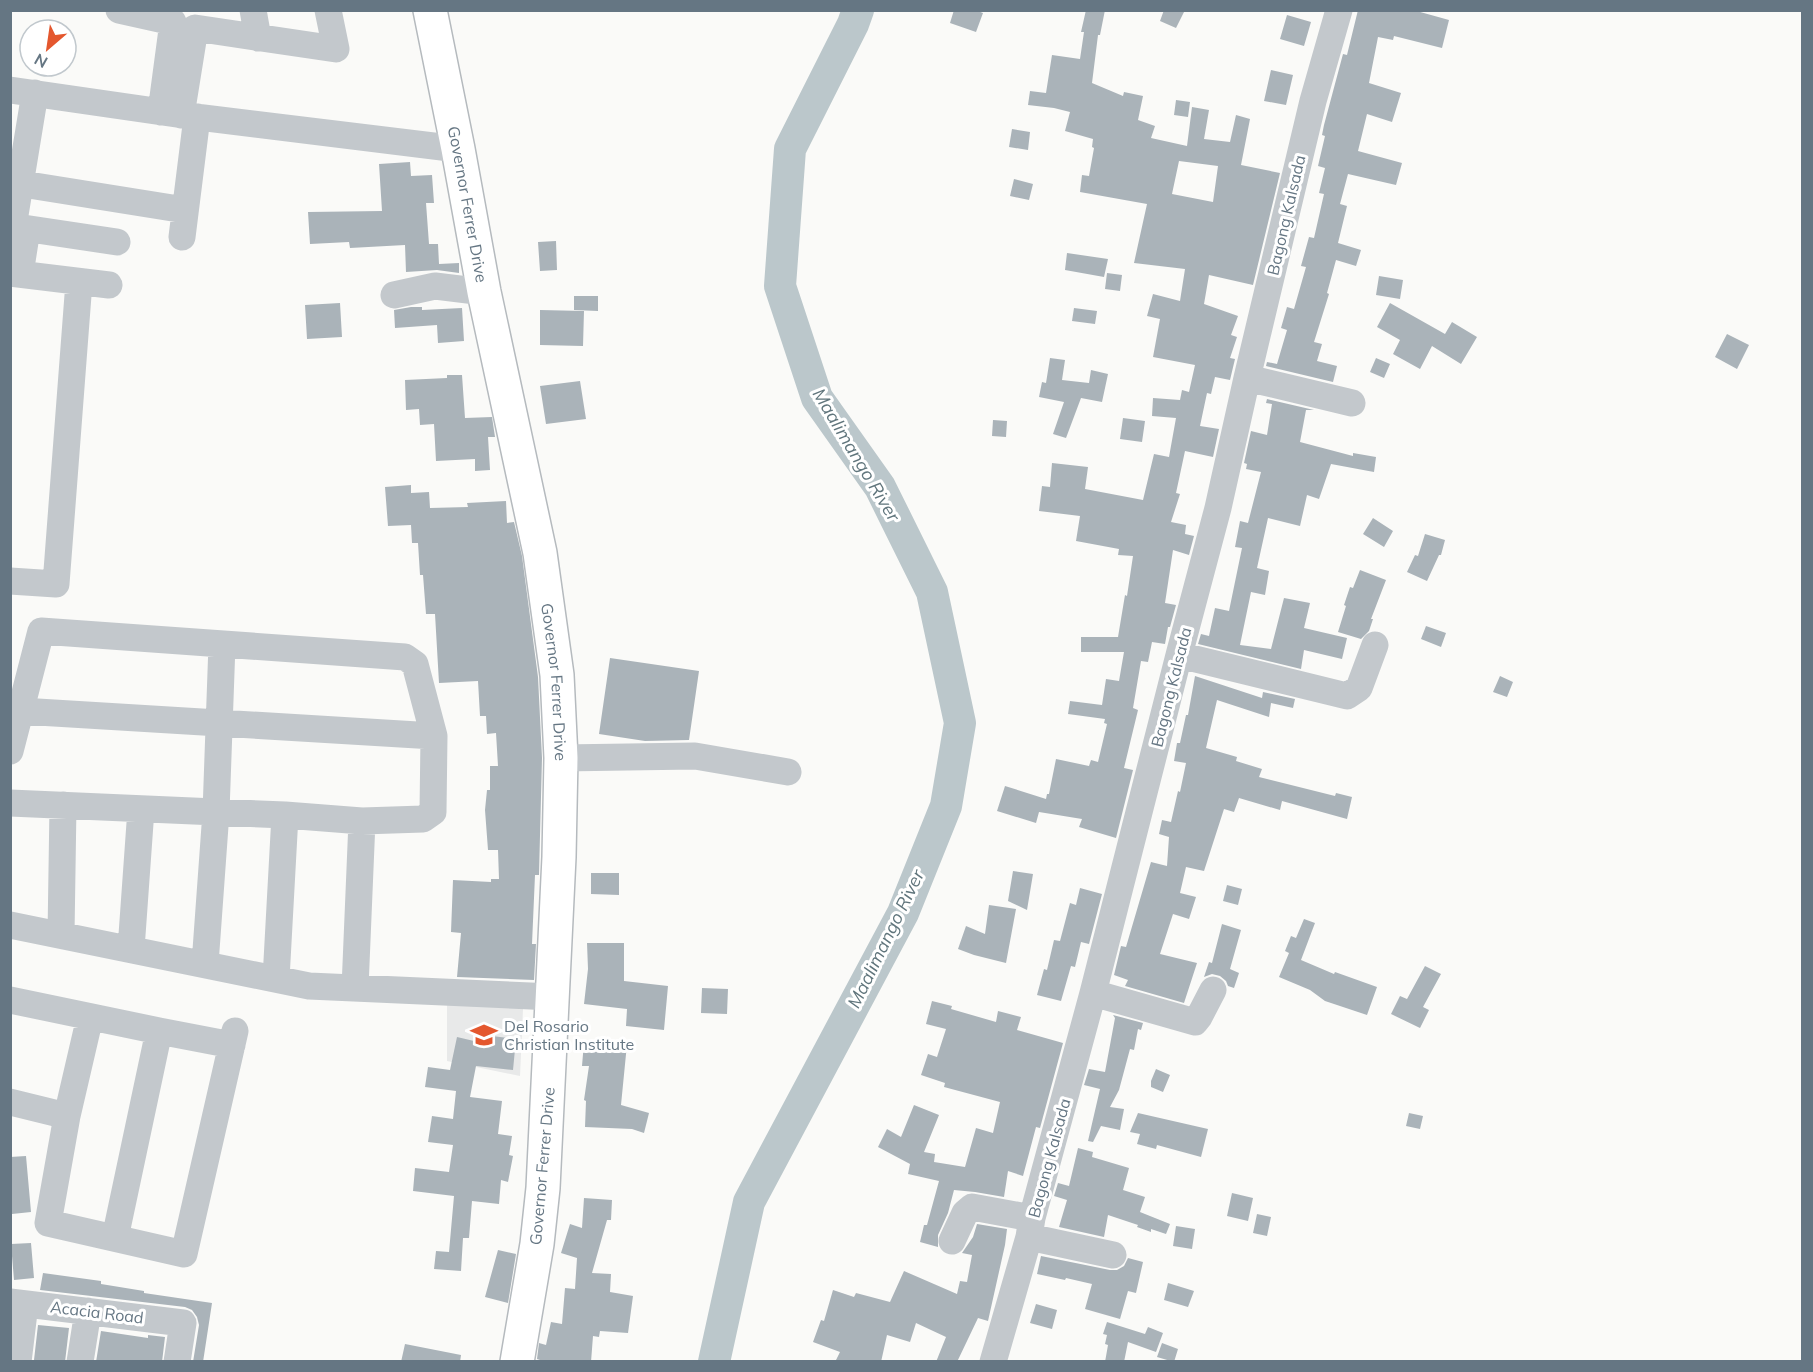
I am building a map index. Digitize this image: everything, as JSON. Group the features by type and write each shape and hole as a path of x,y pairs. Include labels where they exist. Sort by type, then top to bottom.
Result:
{"main road":[{"name":"Governor Ferrer Drive","path":"430,10 484,292 540,553 557,675 561,758 553,997 543,1188 537,1244 517,1362"}],"street":[{"path":"119,10 258,38 336,49 328,10"},
{"path":"253,10 258,38"},
{"name":"Bagong Kalsada","path":"993,1362 1093,993 1218,508 1313,101 1339,10"},
{"path":"182,21 180,115 185,210 182,237"},
{"path":"109,285 16,274 15,182 23,92 180,115 458,149"},
{"path":"15,182 185,210"},
{"path":"17,227 117,242"},
{"path":"10,581 56,584 79,282"},
{"path":"394,295 435,286 484,292"},
{"path":"1247,378 1352,403"},
{"path":"10,751 41,631 405,657 415,664 434,736 433,812 423,819 362,821 285,815 10,803"},
{"path":"205,964 216,812 222,644"},
{"path":"1179,655 1347,696 1359,688 1376,645"},
{"path":"21,711 434,736"},
{"path":"561,758 695,756 788,772"},
{"path":"61,935 63,805"},
{"path":"132,949 141,808"},
{"path":"276,979 285,815"},
{"path":"355,988 362,821"},
{"path":"10,925 309,986 553,997"},
{"path":"1093,993 1195,1022 1213,990"},
{"path":"12,1007 90,1017 159,1031 234,1038 184,1254 48,1223 67,1116 90,1017"},
{"path":"115,1238 159,1031"},
{"path":"10,1102 67,1116"},
{"path":"952,1241 965,1213 972,1207 1113,1255"},
{"path":"18,1303 18,1362"},
{"name":"Acacia Road","path":"18,1303 183,1323 177,1362"},
{"path":"80,1362 88,1311"}],"shaded area":[{"name":"Del Rosario Christian Institute","path":"447,1000 523,1009 520,1076 447,1061"}],"building":[{"path":"954,10 975,10 983,13 976,32 950,23"},
{"path":"1086,10 1105,10 1100,35 1098,35 1092,83 1123,96 1124,92 1143,96 1138,120 1155,126 1151,138 1187,146 1192,107 1209,110 1204,139 1230,142 1236,115 1250,119 1241,165 1280,173 1253,285 1209,275 1204,304 1238,316 1231,335 1237,337 1230,358 1235,359 1230,380 1215,377 1211,394 1207,393 1200,426 1219,429 1213,457 1185,451 1176,493 1180,494 1171,522 1186,525 1185,534 1194,536 1189,555 1173,550 1165,603 1176,605 1165,644 1152,642 1148,662 1141,661 1133,708 1138,710 1124,768 1133,770 1116,838 1079,827 1082,819 1039,812 1036,823 997,811 1005,786 1046,799 1056,759 1089,766 1091,760 1098,762 1107,724 1104,723 1105,719 1068,714 1070,701 1102,705 1106,679 1119,681 1124,652 1081,652 1081,637 1118,637 1133,556 1118,555 1119,549 1076,541 1080,516 1039,511 1042,486 1050,487 1052,463 1088,467 1085,489 1143,500 1154,454 1169,457 1176,418 1152,416 1153,398 1180,400 1182,390 1189,392 1195,365 1153,357 1160,319 1147,316 1153,294 1180,301 1185,269 1134,263 1147,204 1080,192 1082,175 1089,176 1094,148 1092,147 1093,139 1065,131 1070,112 1028,105 1030,91 1046,93 1052,55 1080,59 1084,32 1081,32","holes":["1179,161 1218,166 1213,202 1172,194"]},
{"path":"1164,10 1185,10 1176,28 1160,21"},
{"path":"1358,10 1413,10 1449,20 1442,48 1394,36 1393,40 1378,37 1369,83 1401,93 1392,122 1367,114 1358,151 1402,163 1396,185 1348,174 1340,204 1347,206 1338,243 1361,250 1356,266 1336,260 1327,293 1329,294 1314,342 1322,344 1317,361 1337,366 1333,382 1266,366 1267,362 1277,364 1287,330 1281,328 1287,307 1294,309 1306,267 1301,266 1309,237 1314,238 1324,194 1319,193 1325,168 1318,166 1325,136 1322,135 1343,54 1347,55"},
{"path":"1287,15 1311,22 1304,46 1280,39"},
{"path":"1271,70 1293,75 1286,105 1264,101"},
{"path":"1176,100 1190,102 1188,117 1174,115"},
{"path":"1012,129 1030,132 1028,150 1009,147"},
{"path":"410,162 411,176 432,175 434,203 426,203 429,244 438,244 439,264 459,263 459,273 437,270 406,272 405,245 350,248 349,242 310,244 308,212 382,211 379,164"},
{"path":"1014,179 1033,184 1029,200 1010,196"},
{"path":"556,241 557,270 540,271 538,242"},
{"path":"1067,253 1108,259 1104,277 1065,270"},
{"path":"1107,273 1122,275 1120,291 1105,289"},
{"path":"1379,276 1403,280 1400,299 1376,295"},
{"path":"574,296 598,296 598,311 574,310"},
{"path":"340,303 342,337 307,339 305,305"},
{"path":"1390,303 1445,334 1452,322 1477,337 1461,364 1432,346 1420,369 1393,354 1400,340 1377,327"},
{"path":"422,307 422,310 462,308 464,341 438,343 437,325 395,328 394,310"},
{"path":"1074,308 1097,311 1095,324 1072,321"},
{"path":"540,310 584,311 583,346 540,345"},
{"path":"1727,334 1749,345 1737,369 1715,357"},
{"path":"1050,358 1065,360 1062,380 1089,383 1091,370 1108,374 1102,402 1081,398 1066,438 1053,434 1064,402 1039,397 1042,382 1046,383"},
{"path":"1376,358 1390,364 1384,378 1370,372"},
{"path":"447,375 462,375 465,418 492,417 495,437 488,437 490,470 475,471 475,459 436,461 434,424 420,425 419,409 406,410 405,380 447,378"},
{"path":"580,381 586,419 546,424 540,386"},
{"path":"1267,399 1314,410 1306,410 1300,442 1353,456 1353,453 1376,457 1374,472 1331,464 1319,499 1307,495 1300,526 1268,518 1257,568 1269,571 1265,595 1251,592 1240,645 1271,649 1284,598 1310,603 1304,628 1347,638 1342,659 1304,650 1301,669 1198,644 1201,634 1209,636 1215,608 1229,611 1242,548 1235,547 1240,521 1248,523 1261,472 1246,469 1247,464 1244,463 1251,431 1267,435 1272,404 1266,403"},
{"path":"1123,418 1145,421 1142,442 1120,439"},
{"path":"993,420 1007,421 1006,437 992,436"},
{"path":"411,485 411,493 429,492 430,508 468,507 467,503 506,501 507,523 514,522 522,556 538,677 542,758 539,875 535,875 532,944 536,944 534,980 457,977 461,933 451,932 453,880 491,882 491,879 499,879 498,850 488,850 485,810 487,790 490,790 490,766 498,766 496,733 487,734 486,716 480,716 478,681 439,683 435,614 426,614 418,543 412,543 411,525 388,526 385,487"},
{"path":"1373,518 1393,531 1384,547 1363,534"},
{"path":"1425,534 1445,540 1441,555 1427,581 1407,572 1415,555 1418,556"},
{"path":"1360,570 1386,580 1371,619 1373,619 1369,631 1361,639 1338,632 1350,587 1353,588"},
{"path":"1426,626 1446,633 1441,647 1421,639"},
{"path":"610,658 699,671 689,740 645,741 599,734"},
{"path":"1195,676 1262,698 1263,692 1295,699 1293,708 1271,703 1269,717 1217,700 1206,748 1237,757 1236,761 1262,769 1259,777 1335,796 1336,793 1352,797 1347,819 1282,801 1280,810 1239,798 1234,812 1224,809 1204,871 1186,867 1180,893 1196,897 1189,919 1173,914 1160,954 1197,963 1184,1003 1125,986 1128,980 1114,975 1121,946 1126,947 1151,862 1167,866 1169,837 1159,834 1162,820 1171,822 1178,791 1180,792 1186,763 1174,761 1177,743 1180,743 1186,715 1188,715"},
{"path":"1500,676 1513,682 1507,697 1493,692"},
{"path":"1013,871 1033,874 1027,910 1008,901"},
{"path":"591,873 619,873 619,895 591,894"},
{"path":"1227,885 1242,889 1238,905 1223,901"},
{"path":"1080,888 1102,894 1089,944 1081,942 1075,967 1071,966 1061,1001 1037,995 1044,969 1047,970 1054,940 1060,941 1070,903 1076,905"},
{"path":"989,905 1016,909 1006,963 958,949 966,926 985,934"},
{"path":"1304,919 1315,923 1301,960 1334,974 1335,972 1377,987 1367,1015 1325,1001 1310,990 1279,977 1289,953 1285,951 1291,936 1296,938"},
{"path":"1222,924 1241,930 1230,969 1239,973 1234,988 1228,986 1220,976 1212,974 1204,977 1209,962 1212,963"},
{"path":"587,943 624,943 624,981 668,986 664,1030 626,1026 627,1009 584,1004 588,969"},
{"path":"1425,966 1441,974 1423,1007 1429,1010 1420,1028 1391,1014 1400,996 1407,999"},
{"path":"702,988 728,989 727,1014 701,1013"},
{"path":"932,1001 996,1022 998,1011 1021,1017 1017,1030 1063,1043 1040,1128 1036,1127 1023,1176 1008,1171 1004,1197 954,1190 948,1213 938,1235 938,1247 920,1242 939,1181 908,1174 910,1164 878,1147 887,1129 901,1137 914,1105 939,1115 924,1152 935,1154 934,1162 965,1167 976,1128 993,1133 1000,1102 944,1087 945,1083 921,1075 928,1054 937,1057 946,1029 926,1024"},
{"path":"1113,1015 1143,1023 1141,1030 1138,1029 1134,1050 1130,1049 1119,1090 1110,1107 1124,1109 1120,1130 1101,1126 1093,1142 1088,1141 1100,1089 1084,1085 1089,1069 1105,1072 1115,1018"},
{"path":"492,1036 516,1039 513,1070 476,1066 470,1097 502,1101 498,1134 512,1136 509,1155 513,1156 508,1182 501,1180 499,1204 472,1201 469,1238 463,1238 461,1271 434,1269 436,1251 449,1252 454,1196 413,1191 415,1168 449,1172 453,1145 428,1142 432,1116 453,1119 456,1091 425,1087 428,1067 450,1070 457,1037 491,1045"},
{"path":"584,1042 627,1044 621,1105 649,1113 644,1133 632,1129 585,1127 586,1101 584,1100 589,1066 582,1066"},
{"path":"1156,1069 1170,1075 1163,1092 1151,1087"},
{"path":"1138,1113 1208,1129 1201,1157 1157,1145 1156,1149 1137,1144 1140,1134 1130,1132"},
{"path":"1409,1113 1423,1116 1420,1129 1406,1126"},
{"path":"1078,1148 1093,1152 1092,1157 1129,1168 1123,1190 1145,1197 1140,1212 1170,1224 1166,1234 1151,1229 1151,1232 1108,1215 1104,1237 1059,1227 1067,1200 1054,1196 1058,1183 1069,1186"},
{"path":"26,1156 31,1212 12,1214 10,1157"},
{"path":"1232,1193 1253,1198 1248,1221 1227,1216"},
{"path":"584,1198 612,1200 611,1220 607,1220 592,1273 611,1274 610,1292 633,1296 628,1333 600,1331 599,1337 593,1336 591,1362 546,1362 537,1359 539,1343 546,1345 551,1322 562,1324 565,1288 575,1289 577,1258 561,1253 570,1224 582,1228"},
{"path":"1257,1214 1271,1217 1267,1236 1253,1233"},
{"path":"977,1224 1007,1229 1005,1245 988,1321 978,1318 957,1362 936,1362 946,1337 916,1323 910,1342 887,1335 881,1362 835,1362 840,1352 813,1342 821,1320 824,1321 833,1290 854,1297 856,1293 890,1302 904,1271 957,1294 960,1281 967,1282 972,1255 962,1253 973,1237"},
{"path":"1176,1226 1195,1229 1192,1249 1173,1246"},
{"path":"31,1243 34,1278 14,1280 11,1244"},
{"path":"498,1250 516,1254 508,1303 485,1297"},
{"path":"1041,1256 1110,1270 1117,1270 1124,1266 1128,1258 1143,1262 1136,1293 1128,1291 1120,1319 1085,1309 1092,1284 1037,1274"},
{"path":"43,1273 101,1281 101,1284 144,1291 144,1293 212,1303 203,1362 193,1362 199,1325 192,1310 185,1307 40,1290"},
{"path":"1168,1283 1194,1291 1188,1307 1164,1300"},
{"path":"1036,1304 1057,1310 1052,1329 1030,1323"},
{"path":"1107,1322 1145,1334 1148,1327 1163,1333 1156,1352 1128,1342 1124,1362 1105,1362 1108,1345 1105,1344 1107,1335 1103,1334"},
{"path":"38,1325 69,1328 65,1362 34,1360"},
{"path":"101,1331 148,1338 148,1335 165,1337 162,1362 96,1362"},
{"path":"1162,1343 1178,1349 1174,1362 1157,1357"},
{"path":"405,1344 461,1355 460,1362 401,1362"}],"waterway":[{"name":"Maalimango River","path":"714,1362 749,1202 903,913 946,806 960,723 932,592 880,487 817,398 780,286 790,149 858,10"}],"place":[{"name":"Del Rosario Christian Institute","path":"484,1035"}]}
